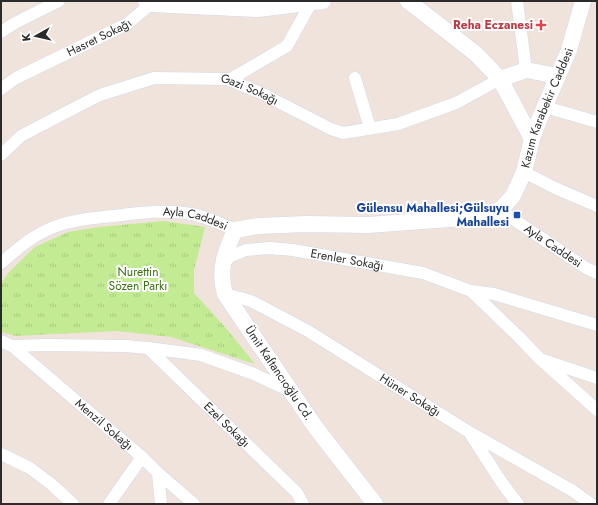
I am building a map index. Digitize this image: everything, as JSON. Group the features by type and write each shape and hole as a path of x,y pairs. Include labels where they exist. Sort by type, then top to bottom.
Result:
{"street":[{"path":"1,32 15,23 59,1"},
{"path":"408,1 476,54 500,79 532,139"},
{"path":"517,1 526,70"},
{"name":"Kazım Karabekir Caddesi","path":"500,210 513,196 524,172 532,139 569,50 583,1"},
{"path":"148,2 258,9 317,2"},
{"name":"Hasret Sokağı","path":"1,89 16,78 127,24 148,2"},
{"path":"229,80 287,46 317,2"},
{"path":"500,79 526,70 558,76"},
{"name":"Gazi Sokağı","path":"1,155 21,136 100,95 154,78 229,80 261,93 336,132 343,133 398,124 456,103 500,79"},
{"path":"355,78 370,128"},
{"path":"545,107 597,122"},
{"path":"524,172 555,188 597,206"},
{"name":"Ayla Caddesi","path":"1,263 20,246 54,227 97,218 148,212 192,214 215,221 235,230 306,224 368,224 463,218 484,215 500,210 586,268 597,273"},
{"name":"Ümit Kaftancıoğlu Cd.","path":"235,230 224,254 222,279 225,294 316,428 375,504"},
{"name":"Erenler Sokağı","path":"223,263 231,256 246,250 278,248 424,273 471,291 494,294 597,325"},
{"name":"Erenler Sokağı","path":"471,291 539,358 597,410"},
{"name":"Hüner Sokağı","path":"225,294 251,301 308,331 469,432 573,491 591,504"},
{"path":"1,341 12,346 46,345 148,348 201,355 254,374 290,391"},
{"name":"Menzil Sokağı","path":"12,346 142,457 158,474 194,504"},
{"name":"Ezel Sokağı","path":"148,348 297,493 303,504"},
{"path":"539,358 597,378"},
{"path":"469,432 502,483 518,504"},
{"path":"1,454 30,468 51,484 73,504"},
{"path":"110,504 142,457"},
{"path":"158,474 162,504"}],"green space":[{"name":"Nurettin Sözen Parkı","path":"164,221 205,227 194,270 194,293 225,327 255,364 171,337 117,331 16,336 1,332 1,284 9,272 35,247 68,232 99,227"}],"place":[{"name":"Reha Eczanesi","path":"541,25"},
{"name":"Gülensu Mahallesi;Gülsuyu Mahallesi","path":"517,215"}]}
